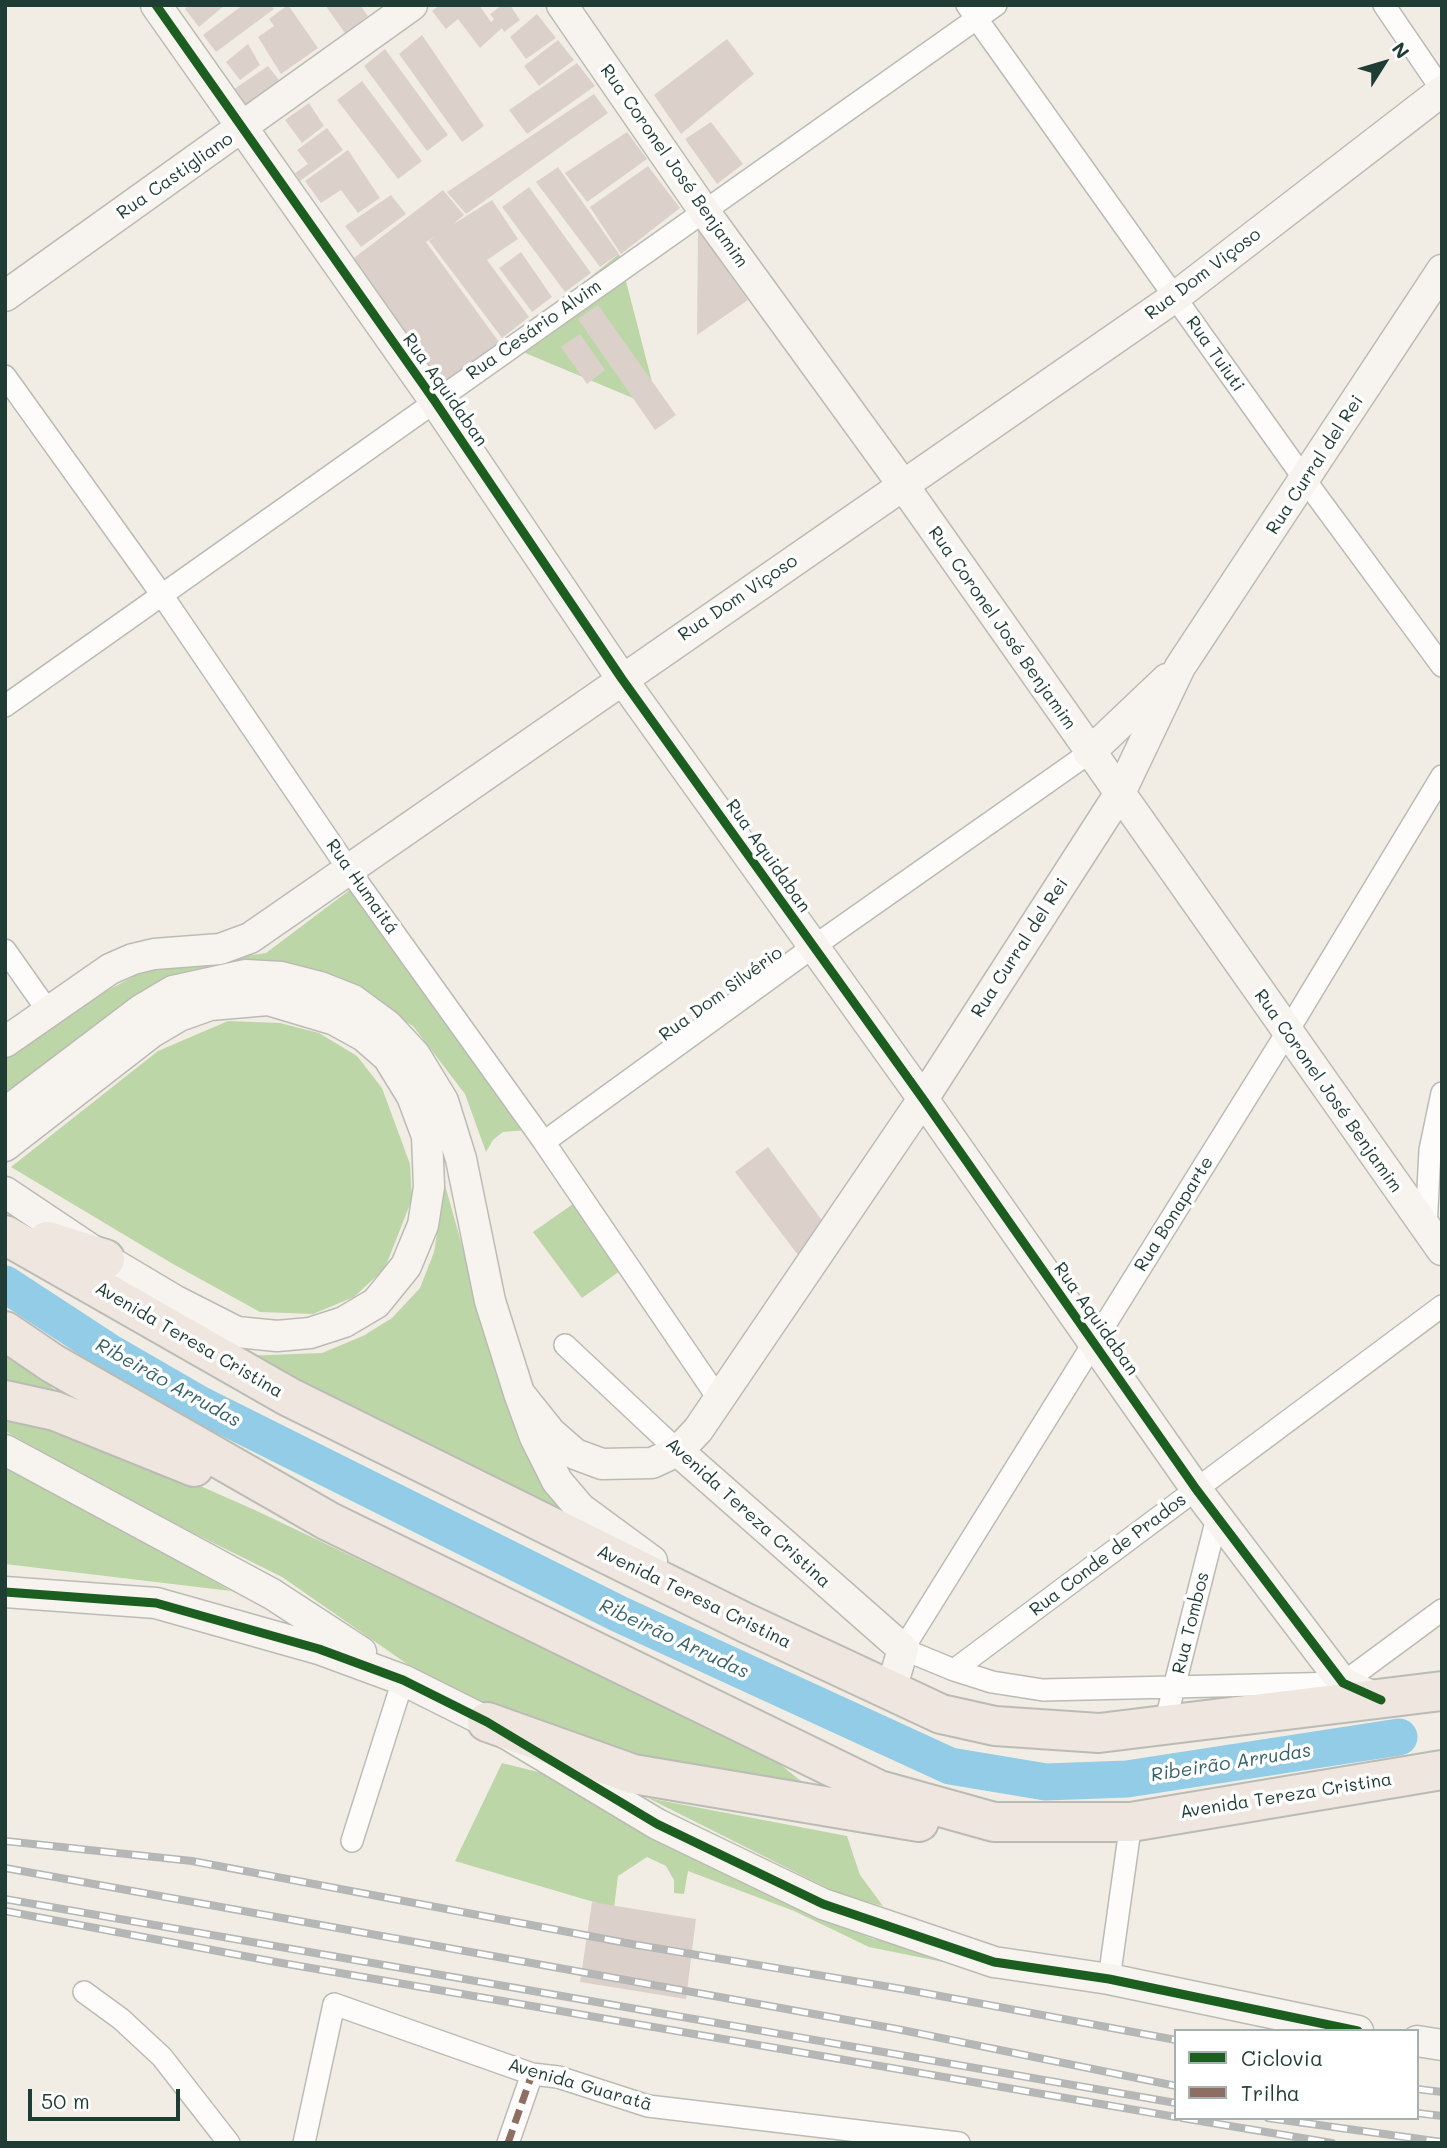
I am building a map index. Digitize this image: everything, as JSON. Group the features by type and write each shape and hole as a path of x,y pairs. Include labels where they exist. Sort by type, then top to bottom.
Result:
{"highway":[{"path":"5,1228 105,1259"},
{"name":"Avenida Teresa Cristina","path":"5,1236 289,1397 746,1623 941,1714 995,1726 1099,1733 1442,1691"},
{"path":"5,1331 52,1363 328,1521 879,1790 994,1822"},
{"path":"5,1401 55,1412 328,1521"},
{"path":"488,1722 633,1774 932,1825 1131,1822"},
{"path":"745,1726 862,1813"},
{"name":"Avenida Tereza Cristina","path":"1131,1822 1442,1770"}],"street":[{"name":"Rua Aquidaban","path":"156,5 434,400 622,678 923,1099 1196,1489 1343,1683 1381,1700"},
{"name":"Rua Castigliano","path":"5,296 412,5"},
{"name":"Rua Coronel José Benjamim","path":"562,5 704,211 903,485 1286,1034 1434,1239"},
{"name":"Rua Cesário Alvim","path":"5,706 704,211 972,12 996,5"},
{"path":"1384,5 1442,91"},
{"name":"Rua Tuiuti","path":"972,12 1305,480 1442,666"},
{"name":"Rua Dom Viçoso","path":"5,1042 110,969 133,959 154,954 220,949 250,938 1175,297 1442,91"},
{"name":"Rua Curral del Rei","path":"519,1393 551,1433 575,1454 602,1464 652,1463 678,1451 698,1430 923,1099 1120,793 1181,667 1442,270"},
{"name":"Rua Humaitá","path":"5,376 162,595 349,870 544,1142 718,1398"},
{"name":"Rua Dom Silvério","path":"544,1142 813,947 1089,753 1181,667"},
{"name":"Rua Bonaparte","path":"902,1649 1286,1034 1442,776"},
{"path":"5,950 48,1011"},
{"path":"5,1146 141,1010 173,991 246,975 281,977 320,986 353,1000 387,1025 415,1055 443,1101 461,1159 490,1301 535,1437 558,1481 580,1508 613,1535 746,1623"},
{"path":"5,1113 179,1016 211,1005 268,999 335,1020 364,1035 388,1057 412,1096 427,1136 429,1187 423,1225 406,1266 376,1303 344,1322 310,1333 277,1336 237,1332 174,1300 105,1259 5,1192"},
{"path":"1434,1239 1430,1150 1442,1093"},
{"name":"Rua Conde de Prados","path":"954,1670 1442,1306"},
{"name":"Avenida Tereza Cristina","path":"565,1345 678,1451 902,1649"},
{"path":"5,1450 272,1594 403,1679 488,1722 657,1824 823,1904 994,1962 1109,1979 1348,2029"},
{"name":"Rua Tombos","path":"1164,1727 1217,1518"},
{"path":"5,1592 156,1603 318,1649 403,1679"},
{"path":"891,1690 902,1649 992,1682 1043,1690 1343,1683 1442,1610"},
{"path":"352,1841 403,1679"},
{"path":"1109,1979 1131,1822"},
{"path":"84,1992 121,2019 162,2057 229,2143"},
{"name":"Avenida Guaratã","path":"304,2143 334,2004 532,2074 558,2077 648,2106 959,2143"},
{"path":"1419,2041 1442,2045"},
{"path":"508,2143 532,2074"}],"green space":[{"path":"619,254 659,409 499,342 563,299"},
{"path":"355,886 528,1130 503,1132 493,1140 486,1152 465,1094 413,1026 352,992 269,974 5,1103 5,1055 65,1013 144,971 266,953"},
{"path":"228,1021 280,1023 319,1033 357,1056 382,1088 410,1164 412,1199 385,1268 354,1297 313,1314 260,1312 173,1264 11,1167 158,1051"},
{"path":"441,1171 489,1341 543,1486 562,1513 242,1356 322,1353 363,1336 392,1318 420,1288 434,1252 440,1215"},
{"path":"573,1204 620,1271 582,1298 533,1232"},
{"path":"5,1353 38,1372 62,1399 5,1385"},
{"path":"5,1412 53,1421 257,1511 557,1654 741,1733 816,1793 724,1783 492,1716 410,1666 282,1577 141,1507 5,1431"},
{"path":"5,1463 231,1591 5,1564"},
{"path":"502,1763 538,1772 616,1808 818,1917 873,1939 1127,1991 1277,2029 869,1947 794,1911 688,1871 684,1894 674,1893 674,1880 666,1866 647,1857 618,1876 614,1908 455,1861"},
{"path":"648,1798 847,1836 860,1875 883,1906 841,1895"}],"building":[{"path":"189,5 225,5 199,27 185,9"},
{"path":"243,5 270,5 274,9 216,52 203,35"},
{"path":"288,5 318,48 281,74 258,37 274,26 269,19"},
{"path":"325,5 360,5 368,16 345,33"},
{"path":"440,5 479,5 491,22 494,19 490,14 502,5 510,5 520,20 504,32 502,28 480,48 458,19 446,29 432,11"},
{"path":"537,14 556,38 526,59 510,37"},
{"path":"422,35 484,126 462,142 399,54"},
{"path":"727,39 754,74 681,134 654,95"},
{"path":"558,40 574,60 539,86 524,66"},
{"path":"248,44 260,65 240,80 226,62"},
{"path":"385,49 448,135 427,151 364,66"},
{"path":"577,63 595,86 527,134 509,110"},
{"path":"268,66 283,85 246,115 230,92"},
{"path":"362,81 422,161 398,179 337,100"},
{"path":"594,94 608,113 466,214 447,192"},
{"path":"309,103 324,126 302,143 285,120"},
{"path":"711,122 743,164 717,184 685,139"},
{"path":"327,128 343,150 300,181 295,173 308,164 297,150"},
{"path":"627,132 647,159 587,202 565,173"},
{"path":"348,150 380,198 358,213 341,190 321,203 305,181"},
{"path":"648,166 680,208 621,254 590,207"},
{"path":"558,167 619,254 600,267 536,182"},
{"path":"529,187 591,273 565,292 502,207"},
{"path":"443,190 464,215 452,225 492,200 518,239 487,260 529,317 502,338 429,241 435,236 426,242 499,342 438,386 350,261"},
{"path":"391,195 406,214 361,247 345,226"},
{"path":"698,229 748,300 697,335"},
{"path":"521,252 552,297 532,312 499,268"},
{"path":"598,305 676,415 655,430 578,319"},
{"path":"580,334 605,370 587,384 561,347"},
{"path":"768,1147 826,1226 804,1263 735,1172"},
{"path":"592,1902 696,1919 686,1999 580,1982"}],"waterway":[{"name":"Ribeirão Arrudas","path":"5,1284 109,1352 199,1404 619,1614 950,1766 1046,1782 1127,1779 1399,1737"}],"railway":[{"path":"5,1841 192,1861 637,1945 908,1990 1174,2040"},
{"path":"5,1868 897,2029 1174,2086"},
{"path":"5,1899 1174,2103"},
{"path":"5,1911 276,1962 1174,2117"},
{"path":"1419,2089 1442,2092"},
{"path":"1419,2113 1442,2116"},
{"path":"1194,2120 1332,2143"},
{"path":"1282,2120 1442,2142"}],"marked path":[{"path":"508,2143 532,2074"}],"cycle path":[{"path":"156,5 434,400 622,679 923,1099 1196,1489 1343,1683 1381,1700"},
{"path":"5,1592 156,1603 319,1649 403,1680 487,1722 657,1824 823,1904 994,1962 1109,1979 1348,2029"}]}
